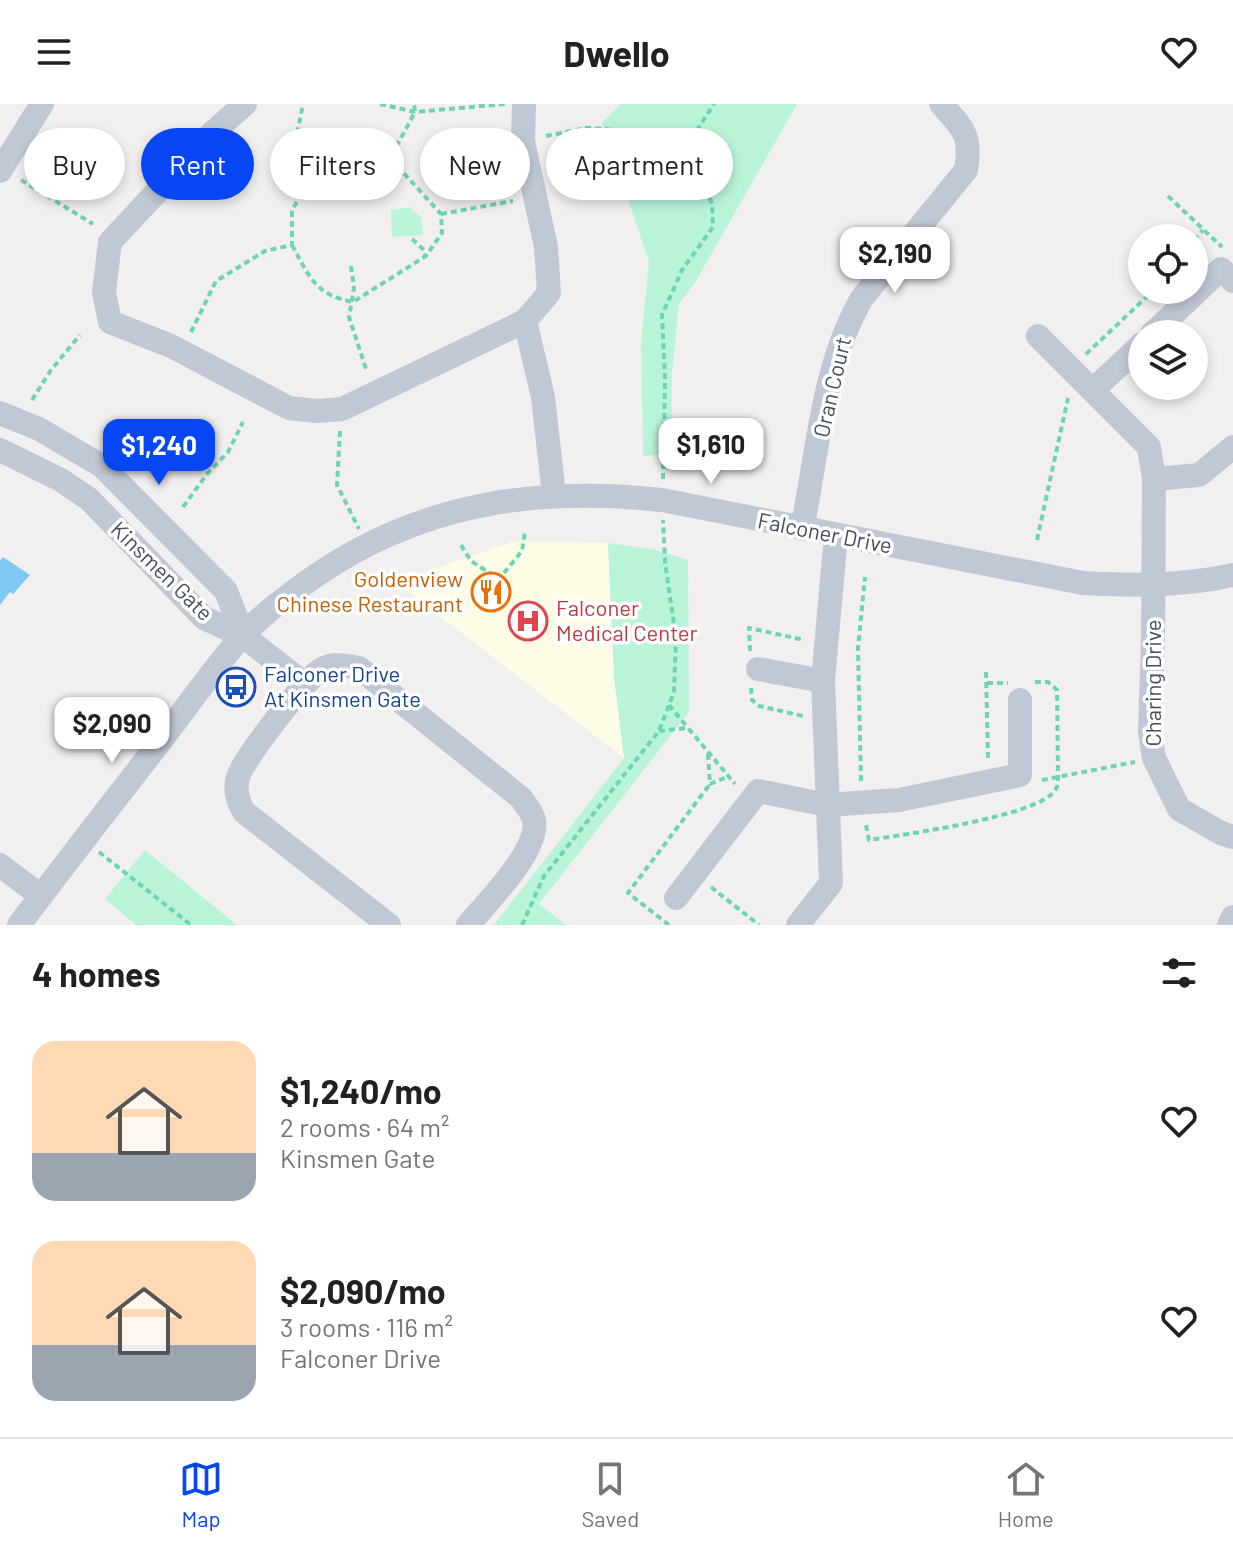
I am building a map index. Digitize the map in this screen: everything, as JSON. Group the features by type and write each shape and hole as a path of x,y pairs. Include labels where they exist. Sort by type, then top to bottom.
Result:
{"street":[{"path":"1,170 42,104"},
{"path":"245,104 212,133 110,242 104,292 110,322 182,352 289,408 317,411 342,409 525,321 549,293 546,247 530,171"},
{"path":"523,128 524,104"},
{"name":"Oran Court","path":"802,529 833,363 849,320 862,298 966,170 970,148 964,129 941,104"},
{"path":"1167,320 1221,269 1233,281"},
{"path":"525,321 543,397 554,495"},
{"name":"Charing Drive","path":"1038,336 1149,447 1154,479 1150,732 1154,758 1179,809 1233,837"},
{"path":"1094,389 1128,357"},
{"name":"Kinsmen Gate","path":"0,413 39,429 102,466 226,591 243,636"},
{"path":"1154,479 1199,475 1233,447"},
{"name":"Kinsmen Gate","path":"0,450 61,480 89,499 204,618 243,636"},
{"name":"Falconer Drive","path":"19,925 243,636 291,593 333,564 413,525 464,508 509,499 554,495 621,496 662,500 1083,583 1153,585 1233,575"},
{"path":"798,925 831,883 823,681 836,535"},
{"path":"243,636 305,684"},
{"path":"389,925 244,812 237,800 236,785 243,765 305,684 320,669 332,665 359,668 521,798 530,810 534,820 533,841 468,925"},
{"path":"758,669 823,681"},
{"path":"676,898 758,791 827,805 861,803 899,800 1020,775 1020,700"},
{"path":"0,865 41,896"},
{"path":"1229,925 1233,917"}],"path":[{"path":"298,128 303,104"},
{"path":"380,104 415,112 506,104"},
{"path":"404,132 415,112 414,104"},
{"path":"1,170 93,224"},
{"path":"298,200 292,211 292,245 314,284 333,298 353,302 426,256 442,233 441,214 404,173"},
{"path":"441,214 536,196"},
{"path":"1168,196 1197,224"},
{"path":"1208,234 1223,248"},
{"path":"412,239 426,256"},
{"path":"182,352 216,281 265,251 292,245"},
{"path":"351,266 354,288 349,317 374,393"},
{"path":"1037,540 1074,370 1084,356 1139,304"},
{"path":"32,400 51,370 80,335"},
{"path":"342,409 337,485 367,545"},
{"path":"183,507 228,452 243,422"},
{"path":"461,545 471,561 499,579 522,551 525,532"},
{"path":"861,803 858,648 865,577"},
{"path":"986,672 988,781"},
{"path":"669,705 750,801"},
{"path":"659,731 688,728"},
{"path":"708,752 710,784"},
{"path":"1020,775 1039,781 1154,758"},
{"path":"669,925 628,893 710,784 729,776"},
{"path":"84,840 191,925"},
{"path":"693,874 759,925"}],"shaded area":[{"path":"514,541 608,543 614,677 624,758 398,584"}],"green space":[{"path":"621,104 797,104 696,281 679,304 672,374 671,454 643,456 641,343 649,262 628,200 733,200 733,128 604,128 602,122"},
{"path":"410,207 422,218 423,235 392,237 391,210"},
{"path":"608,543 653,549 688,560 689,712 539,904 566,925 494,925 624,758 614,677"},
{"path":"145,850 237,925 136,925 105,899"}],"water":[{"path":"3,557 30,575 0,605 0,561"}],"place":[{"name":"Goldenview Chinese Restaurant","path":"491,592"},
{"name":"Falconer Medical Center","path":"528,621"},
{"name":"Falconer Drive At Kinsmen Gate","path":"236,687"}]}
